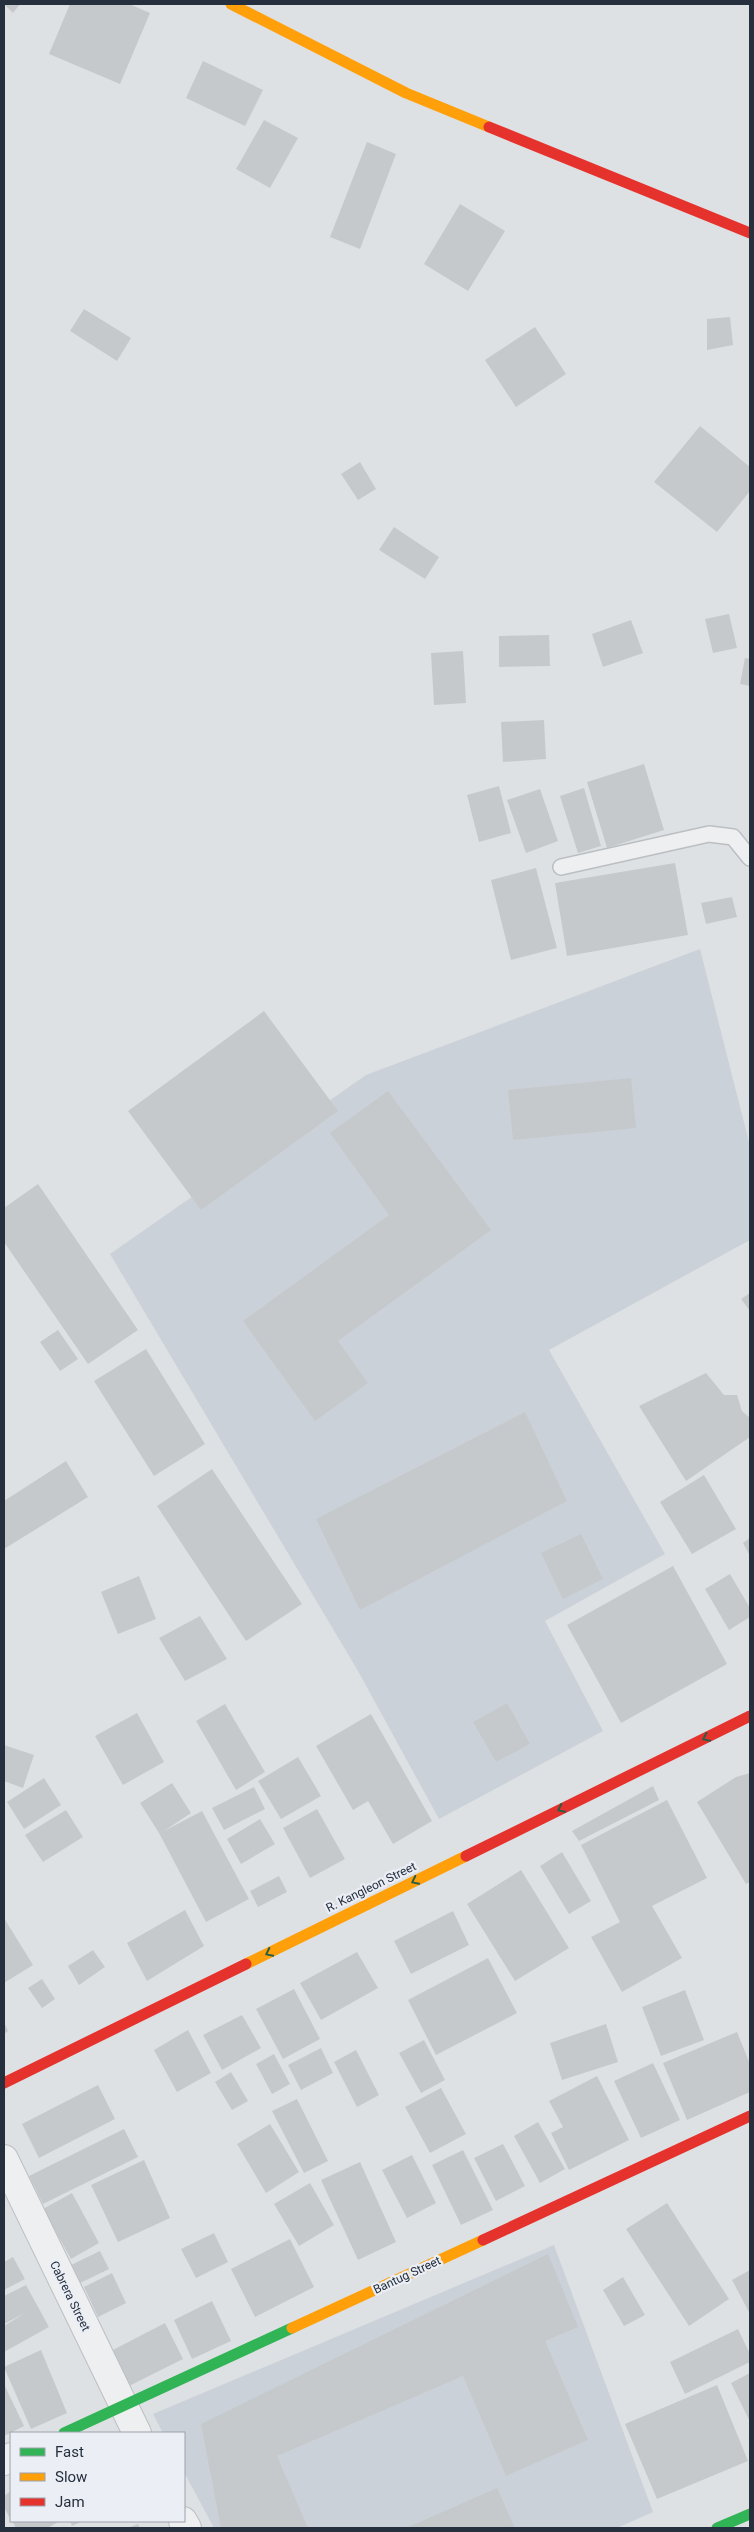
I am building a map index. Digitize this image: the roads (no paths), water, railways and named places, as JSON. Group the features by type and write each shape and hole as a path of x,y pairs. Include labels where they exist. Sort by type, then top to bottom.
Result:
{"street":[{"path":"231,4 406,93 750,233"},
{"name":"R. Kangleon Street","path":"4,2084 750,1716"},
{"name":"Bantug Street","path":"66,2432 750,2116"},
{"name":"Cabrera Street","path":"4,2158 136,2432"},
{"path":"718,2528 750,2514"}],"lane":[{"path":"561,867 709,834 733,837 750,858"}]}
